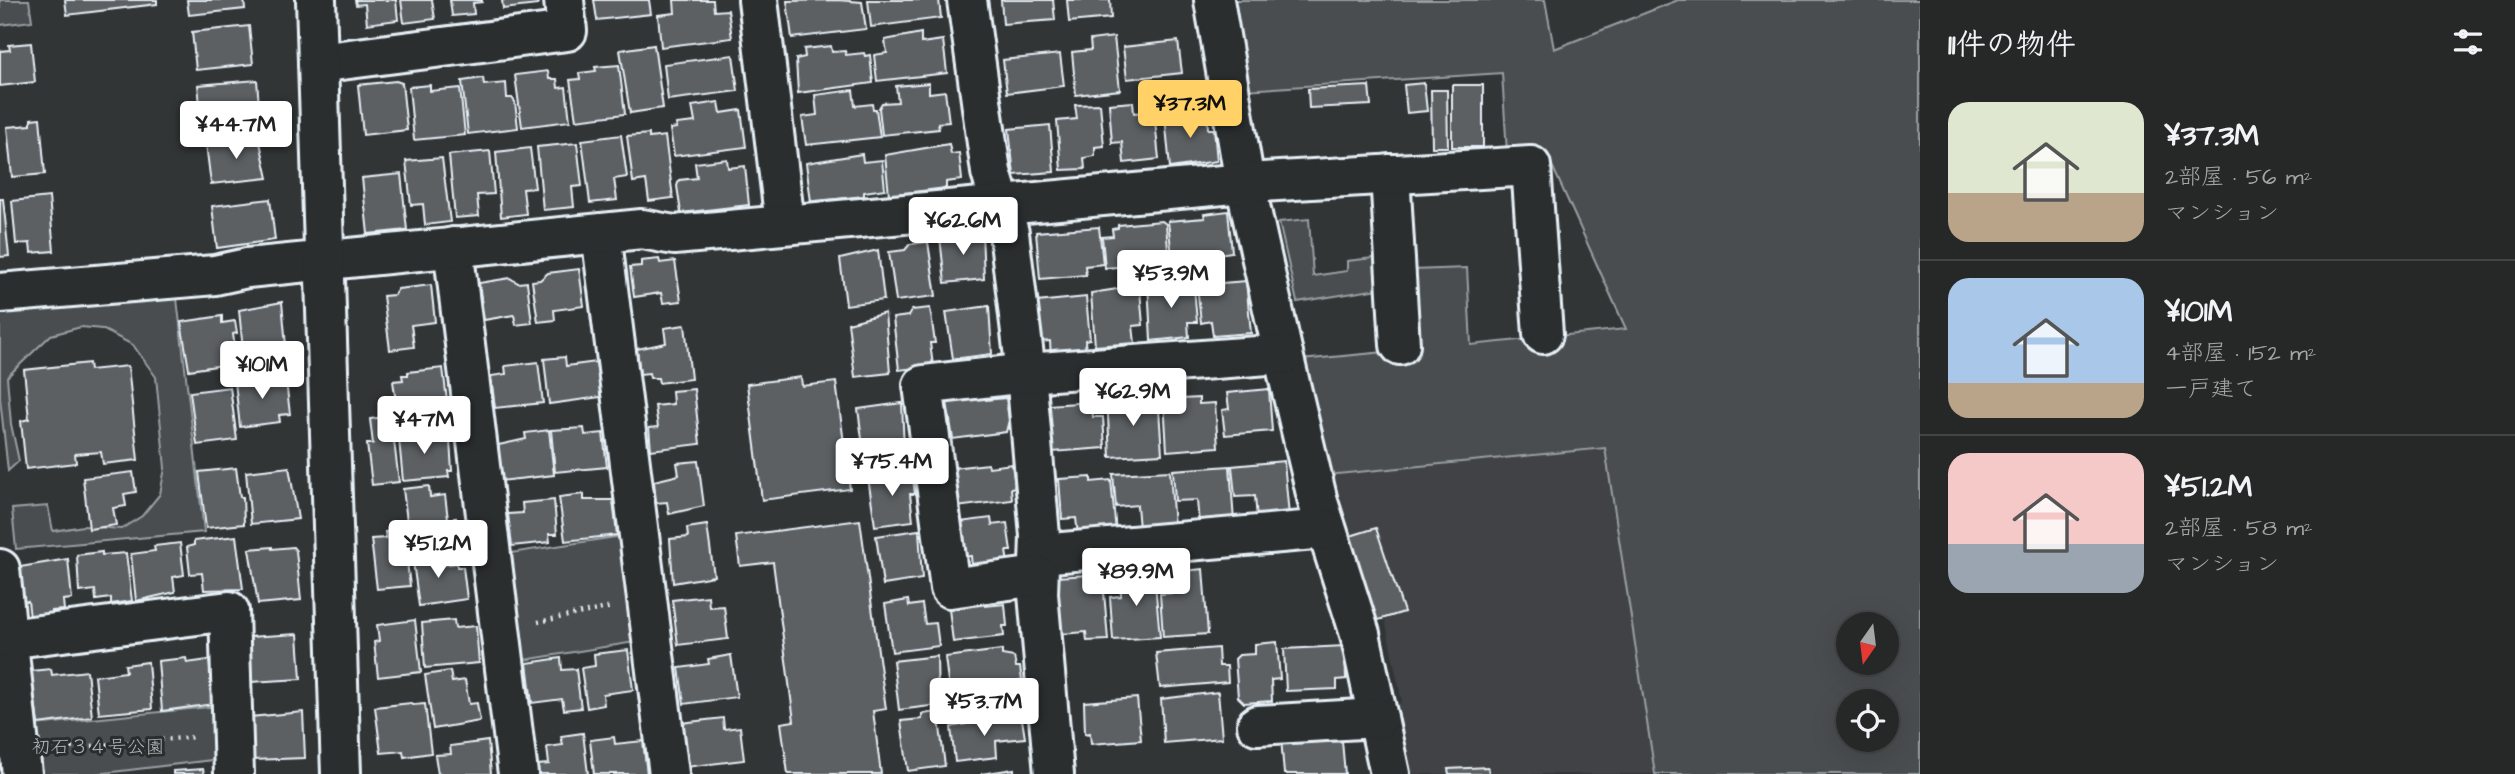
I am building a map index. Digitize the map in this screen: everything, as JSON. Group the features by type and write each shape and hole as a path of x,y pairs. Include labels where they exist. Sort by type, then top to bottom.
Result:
{"street":[{"path":"316,0 341,774"},
{"path":"318,63 567,30 564,0"},
{"path":"758,0 785,224"},
{"path":"967,0 991,172 1009,233 1026,373 1054,774"},
{"path":"1214,0 1245,183 1283,354 1326,530 1360,634 1390,774"},
{"path":"0,293 215,275 247,268 642,229 674,235 1245,183 1531,166 1543,334"},
{"path":"1390,174 1400,345"},
{"path":"601,233 669,774"},
{"path":"453,247 517,774"},
{"path":"1283,354 1026,373 923,385 950,588 1039,565 1326,530"},
{"path":"0,569 21,764"},
{"path":"8,639 229,611 234,757"},
{"path":"1257,725 1378,718"}],"path":[{"path":"500,629 647,601"},
{"path":"21,764 183,737 234,757"}],"shaded area":[{"path":"1605,448 1655,774 1401,774 1388,706 1402,702 1385,620 1374,622 1327,475"}],"green space":[{"path":"0,0 29,0 32,21 0,25"},
{"path":"1226,0 1545,0 1554,49 1678,0 1920,0 1920,774 1655,774 1605,448 1327,475 1301,360 1417,349 1412,270 1467,268 1471,345 1626,329 1546,152 1507,153 1502,73 1244,90"},
{"path":"1309,219 1313,276 1347,271 1347,261 1382,257 1385,288 1297,302 1279,222"},
{"path":"176,290 204,532 16,549 12,509 48,506 53,531 83,526 121,529 142,516 160,494 165,468 156,377 133,345 102,329 81,327 51,335 7,377 11,424 19,461 8,471 0,398 0,305"},
{"path":"622,536 635,642 518,661 504,554"},
{"name":"初石３４号公園","path":"218,706 220,759 96,774 39,774 34,725"}],"building":[{"path":"65,0 157,0 157,4 67,15"},
{"path":"187,0 244,0 245,9 189,15"},
{"path":"355,0 396,0 398,20 367,24 365,4 356,5"},
{"path":"401,0 432,0 435,19 404,23"},
{"path":"450,0 482,2 473,3 474,14 452,16"},
{"path":"502,0 537,0 538,5 503,9"},
{"path":"594,0 649,0 651,14 597,20"},
{"path":"674,0 713,0 714,11 728,10 732,38 661,47 658,15 675,13"},
{"path":"868,0 939,0 941,18 871,27"},
{"path":"1001,0 1053,0 1055,20 1003,24"},
{"path":"1067,0 1110,0 1111,18 1069,22"},
{"path":"787,1 862,2 866,29 792,38"},
{"path":"249,26 253,64 196,70 192,32"},
{"path":"921,33 921,43 943,40 947,73 877,81 874,55 887,53 885,40"},
{"path":"1114,37 1120,90 1076,95 1072,52 1091,50 1090,40"},
{"path":"1178,41 1182,73 1127,79 1123,47"},
{"path":"31,43 35,82 0,86 0,51 10,50 9,45"},
{"path":"654,45 663,108 630,113 620,50"},
{"path":"831,46 832,52 870,55 873,83 798,93 796,59 805,57 804,49"},
{"path":"1060,54 1064,86 1007,93 1003,60"},
{"path":"733,55 738,91 668,100 664,64"},
{"path":"619,65 625,114 576,120 570,80 580,79 579,73 596,71 595,67"},
{"path":"548,71 549,79 557,79 558,88 566,87 570,121 522,127 515,75"},
{"path":"483,78 484,85 506,83 507,98 512,98 515,102 518,128 468,134 462,81"},
{"path":"257,80 259,106 265,106 266,119 202,125 198,85"},
{"path":"396,81 402,83 407,130 363,135 358,85"},
{"path":"929,83 929,93 945,91 949,122 938,123 939,129 882,135 879,108 882,103 898,102 896,86"},
{"path":"1424,83 1427,111 1407,113 1404,85"},
{"path":"430,85 430,91 460,88 465,135 414,140 409,87"},
{"path":"1452,85 1483,85 1483,147 1452,147"},
{"path":"1369,86 1371,105 1309,108 1308,89"},
{"path":"853,90 855,106 872,104 873,109 876,109 880,137 806,145 802,117 817,115 815,95"},
{"path":"1431,90 1447,90 1448,147 1432,147"},
{"path":"719,102 721,113 741,110 746,147 674,156 670,129 677,128 676,124 695,122 692,106"},
{"path":"1133,102 1134,113 1154,111 1159,159 1124,163 1122,142 1112,143 1109,104"},
{"path":"1100,104 1104,146 1095,147 1095,156 1084,158 1085,169 1061,170 1057,121 1077,119 1075,105"},
{"path":"1207,112 1208,129 1214,129 1217,161 1170,168 1165,116"},
{"path":"40,118 45,174 12,177 7,127 31,125 31,119"},
{"path":"1050,125 1054,172 1014,175 1009,129"},
{"path":"649,134 649,138 665,136 673,198 649,201 646,180 633,182 627,136"},
{"path":"621,135 627,177 614,179 617,200 590,203 582,140"},
{"path":"259,138 268,178 211,184 206,144"},
{"path":"577,143 582,186 572,187 574,207 543,210 537,147"},
{"path":"949,144 951,154 959,153 962,180 946,182 946,188 889,195 885,155"},
{"path":"530,148 535,188 523,189 526,214 501,217 496,152"},
{"path":"490,151 494,194 477,195 479,216 455,218 449,155"},
{"path":"862,154 863,162 882,160 885,189 864,192 864,196 811,202 806,163"},
{"path":"442,158 450,222 425,225 423,204 411,205 406,161"},
{"path":"727,159 728,168 745,166 749,205 681,213 677,186 679,180 697,178 695,163"},
{"path":"401,174 407,230 368,234 362,178"},
{"path":"49,197 54,251 31,253 30,243 16,244 12,201"},
{"path":"0,199 3,199 9,256 0,257"},
{"path":"270,199 275,240 217,248 212,206"},
{"path":"1228,211 1232,252 1218,254 1219,262 1173,266 1168,221 1205,218 1204,214"},
{"path":"1162,221 1166,224 1169,263 1105,268 1102,237 1113,236 1112,229 1118,228 1118,225"},
{"path":"1099,227 1103,264 1085,266 1086,275 1040,279 1036,232"},
{"path":"982,232 984,279 945,283 940,237"},
{"path":"928,242 936,296 896,301 889,252 905,250 910,244"},
{"path":"878,250 884,300 846,305 840,259"},
{"path":"659,259 660,263 675,261 681,301 663,303 661,293 634,297 630,267 641,266 641,261"},
{"path":"579,269 584,306 554,310 555,320 538,322 532,281 540,280 548,273"},
{"path":"510,278 518,283 527,282 532,323 516,325 514,315 484,320 479,283"},
{"path":"1169,280 1169,286 1190,284 1190,288 1194,287 1197,322 1188,322 1189,337 1151,341 1148,282"},
{"path":"1246,281 1251,333 1213,336 1211,321 1201,323 1197,285"},
{"path":"431,285 435,322 411,325 414,347 390,350 383,296 394,295 398,289"},
{"path":"1137,286 1137,291 1140,290 1143,325 1133,326 1135,343 1095,346 1091,293"},
{"path":"1086,297 1090,339 1085,340 1086,354 1051,357 1050,341 1040,342 1037,302"},
{"path":"282,302 286,346 243,350 239,310"},
{"path":"989,306 992,354 953,359 946,312"},
{"path":"930,308 935,343 930,343 933,366 899,370 893,318 908,316 912,310"},
{"path":"885,313 890,373 855,377 848,323"},
{"path":"222,316 222,323 235,321 237,333 233,334 237,363 189,370 181,322"},
{"path":"685,325 691,379 659,383 658,378 650,378 649,373 640,374 637,349 666,343 664,328"},
{"path":"565,357 566,366 596,362 601,397 549,404 544,359"},
{"path":"538,362 543,403 495,408 491,376 506,374 505,366"},
{"path":"89,363 90,370 128,366 138,460 103,464 101,452 75,454 76,463 26,469 21,421 29,419 24,370"},
{"path":"443,368 448,409 398,416 393,381 403,380 402,375 408,375 408,372"},
{"path":"282,377 282,381 286,381 290,414 279,415 280,422 240,427 235,382"},
{"path":"801,377 802,386 836,382 850,489 762,500 747,384"},
{"path":"230,387 237,440 197,445 190,392"},
{"path":"694,389 700,444 651,450 649,428 658,427 655,406 673,404 672,391"},
{"path":"1269,389 1272,431 1225,435 1222,410 1229,409 1227,393"},
{"path":"1129,395 1134,398 1134,405 1156,404 1159,409 1162,454 1110,457 1107,396"},
{"path":"986,396 986,400 1006,398 1009,420 1006,432 953,439 947,402"},
{"path":"1199,398 1199,404 1215,403 1218,447 1167,451 1164,400"},
{"path":"1092,402 1093,417 1103,417 1105,448 1052,452 1049,405"},
{"path":"902,403 904,449 864,454 858,409"},
{"path":"391,416 399,482 372,485 367,444 373,444 370,419"},
{"path":"420,427 421,437 441,436 442,442 450,441 452,471 448,471 449,477 403,481 398,429"},
{"path":"584,428 585,435 603,433 607,467 555,472 551,430"},
{"path":"549,430 554,475 499,481 494,446 526,439 525,433"},
{"path":"698,461 704,506 669,514 667,502 656,503 654,481 679,475 677,463"},
{"path":"1284,461 1289,516 1257,519 1255,496 1235,497 1232,466"},
{"path":"988,464 989,467 1012,464 1015,487 1011,488 1012,500 957,507 952,468"},
{"path":"1230,466 1234,522 1199,525 1197,500 1175,501 1173,470"},
{"path":"289,467 298,519 251,524 246,472"},
{"path":"236,468 240,497 243,497 244,524 206,528 199,472"},
{"path":"912,471 915,494 910,494 913,521 875,526 868,477"},
{"path":"1170,471 1174,527 1139,529 1137,505 1116,507 1113,474"},
{"path":"133,472 136,492 124,494 126,506 113,508 116,525 89,529 83,478"},
{"path":"1091,477 1091,482 1111,480 1116,532 1078,535 1076,518 1062,519 1059,479"},
{"path":"429,486 430,497 445,495 448,519 456,518 457,539 410,545 403,489"},
{"path":"584,494 584,500 613,500 617,535 565,541 559,497"},
{"path":"554,500 557,534 549,534 550,542 512,546 508,514 523,513 522,503"},
{"path":"991,518 992,525 1007,523 1011,551 1006,551 1008,563 972,568 971,556 965,557 959,522"},
{"path":"860,520 886,709 873,711 881,774 788,774 781,723 794,721 773,562 740,566 736,536"},
{"path":"707,525 714,576 673,583 670,539 688,537 687,528"},
{"path":"1376,528 1404,612 1375,621 1347,537"},
{"path":"403,530 410,586 377,589 371,539 386,538 385,532"},
{"path":"919,530 922,579 883,585 876,536"},
{"path":"236,536 243,589 204,590 202,573 190,574 187,547 194,545 194,541"},
{"path":"180,543 184,575 173,577 175,592 136,601 131,554 155,551 154,546"},
{"path":"293,547 296,551 301,600 258,604 249,549"},
{"path":"435,551 436,566 457,563 457,567 463,567 467,599 419,606 412,554"},
{"path":"102,552 102,555 126,553 132,601 111,604 111,598 96,600 95,590 79,592 77,555"},
{"path":"68,559 72,599 63,600 64,610 52,611 52,616 30,618 28,601 23,602 20,567"},
{"path":"1203,569 1208,634 1163,637 1160,594 1173,593 1172,572"},
{"path":"1154,572 1160,637 1113,640 1110,597 1121,596 1120,575"},
{"path":"1088,575 1088,582 1103,580 1108,640 1087,641 1086,632 1061,634 1056,577"},
{"path":"708,596 709,607 724,606 728,639 678,645 672,600"},
{"path":"908,600 909,606 922,604 925,624 936,623 939,646 892,652 885,604"},
{"path":"985,601 985,606 1005,604 1007,626 1003,626 1004,636 953,642 949,609 960,607 959,604"},
{"path":"415,620 421,672 378,677 374,642 379,641 377,625"},
{"path":"454,620 455,628 476,626 479,663 425,668 422,623"},
{"path":"298,634 301,679 251,682 248,637"},
{"path":"1277,642 1280,679 1271,680 1272,701 1244,703 1238,697 1235,659 1239,655 1255,654 1255,644"},
{"path":"1345,646 1346,679 1337,680 1337,689 1286,691 1284,649"},
{"path":"1218,648 1219,666 1227,666 1228,682 1160,688 1156,653"},
{"path":"628,650 633,690 603,694 604,705 587,708 581,668 595,666 594,654"},
{"path":"1002,650 1002,655 1014,657 1016,667 1020,667 1022,680 949,690 945,657"},
{"path":"731,655 737,697 684,704 679,668 709,664 708,659"},
{"path":"937,656 938,705 899,710 893,661"},
{"path":"186,658 187,663 209,660 214,704 162,711 158,661"},
{"path":"561,658 562,670 576,669 581,708 564,710 562,699 532,703 527,663"},
{"path":"148,662 152,709 99,714 95,676 126,672 125,665"},
{"path":"51,669 52,675 87,671 92,717 38,724 31,671"},
{"path":"450,671 452,682 465,680 469,704 477,703 480,721 433,729 425,675"},
{"path":"1218,692 1222,738 1164,743 1161,699"},
{"path":"1137,698 1141,740 1091,744 1090,733 1085,734 1084,702"},
{"path":"425,704 431,753 404,757 403,751 381,753 375,707"},
{"path":"303,712 305,758 252,760 250,717"},
{"path":"938,712 945,766 908,771 901,721 922,719 922,714"},
{"path":"1009,716 1009,720 1022,719 1025,738 996,741 997,757 955,762 951,727"},
{"path":"723,718 724,729 740,727 744,760 686,767 681,723"},
{"path":"583,733 588,774 538,774 537,765 549,764 547,747 563,745 561,736"},
{"path":"614,737 615,744 643,741 647,774 594,774 590,740"},
{"path":"1300,737 1300,742 1342,741 1345,774 1284,774 1281,738"},
{"path":"488,741 491,774 438,774 435,755 451,754 450,746"},
{"path":"1488,767 1489,774 1449,774 1448,769"},
{"path":"203,769 204,774 173,774 173,771"},
{"path":"1014,769 1014,773 1024,774 981,774"}]}
